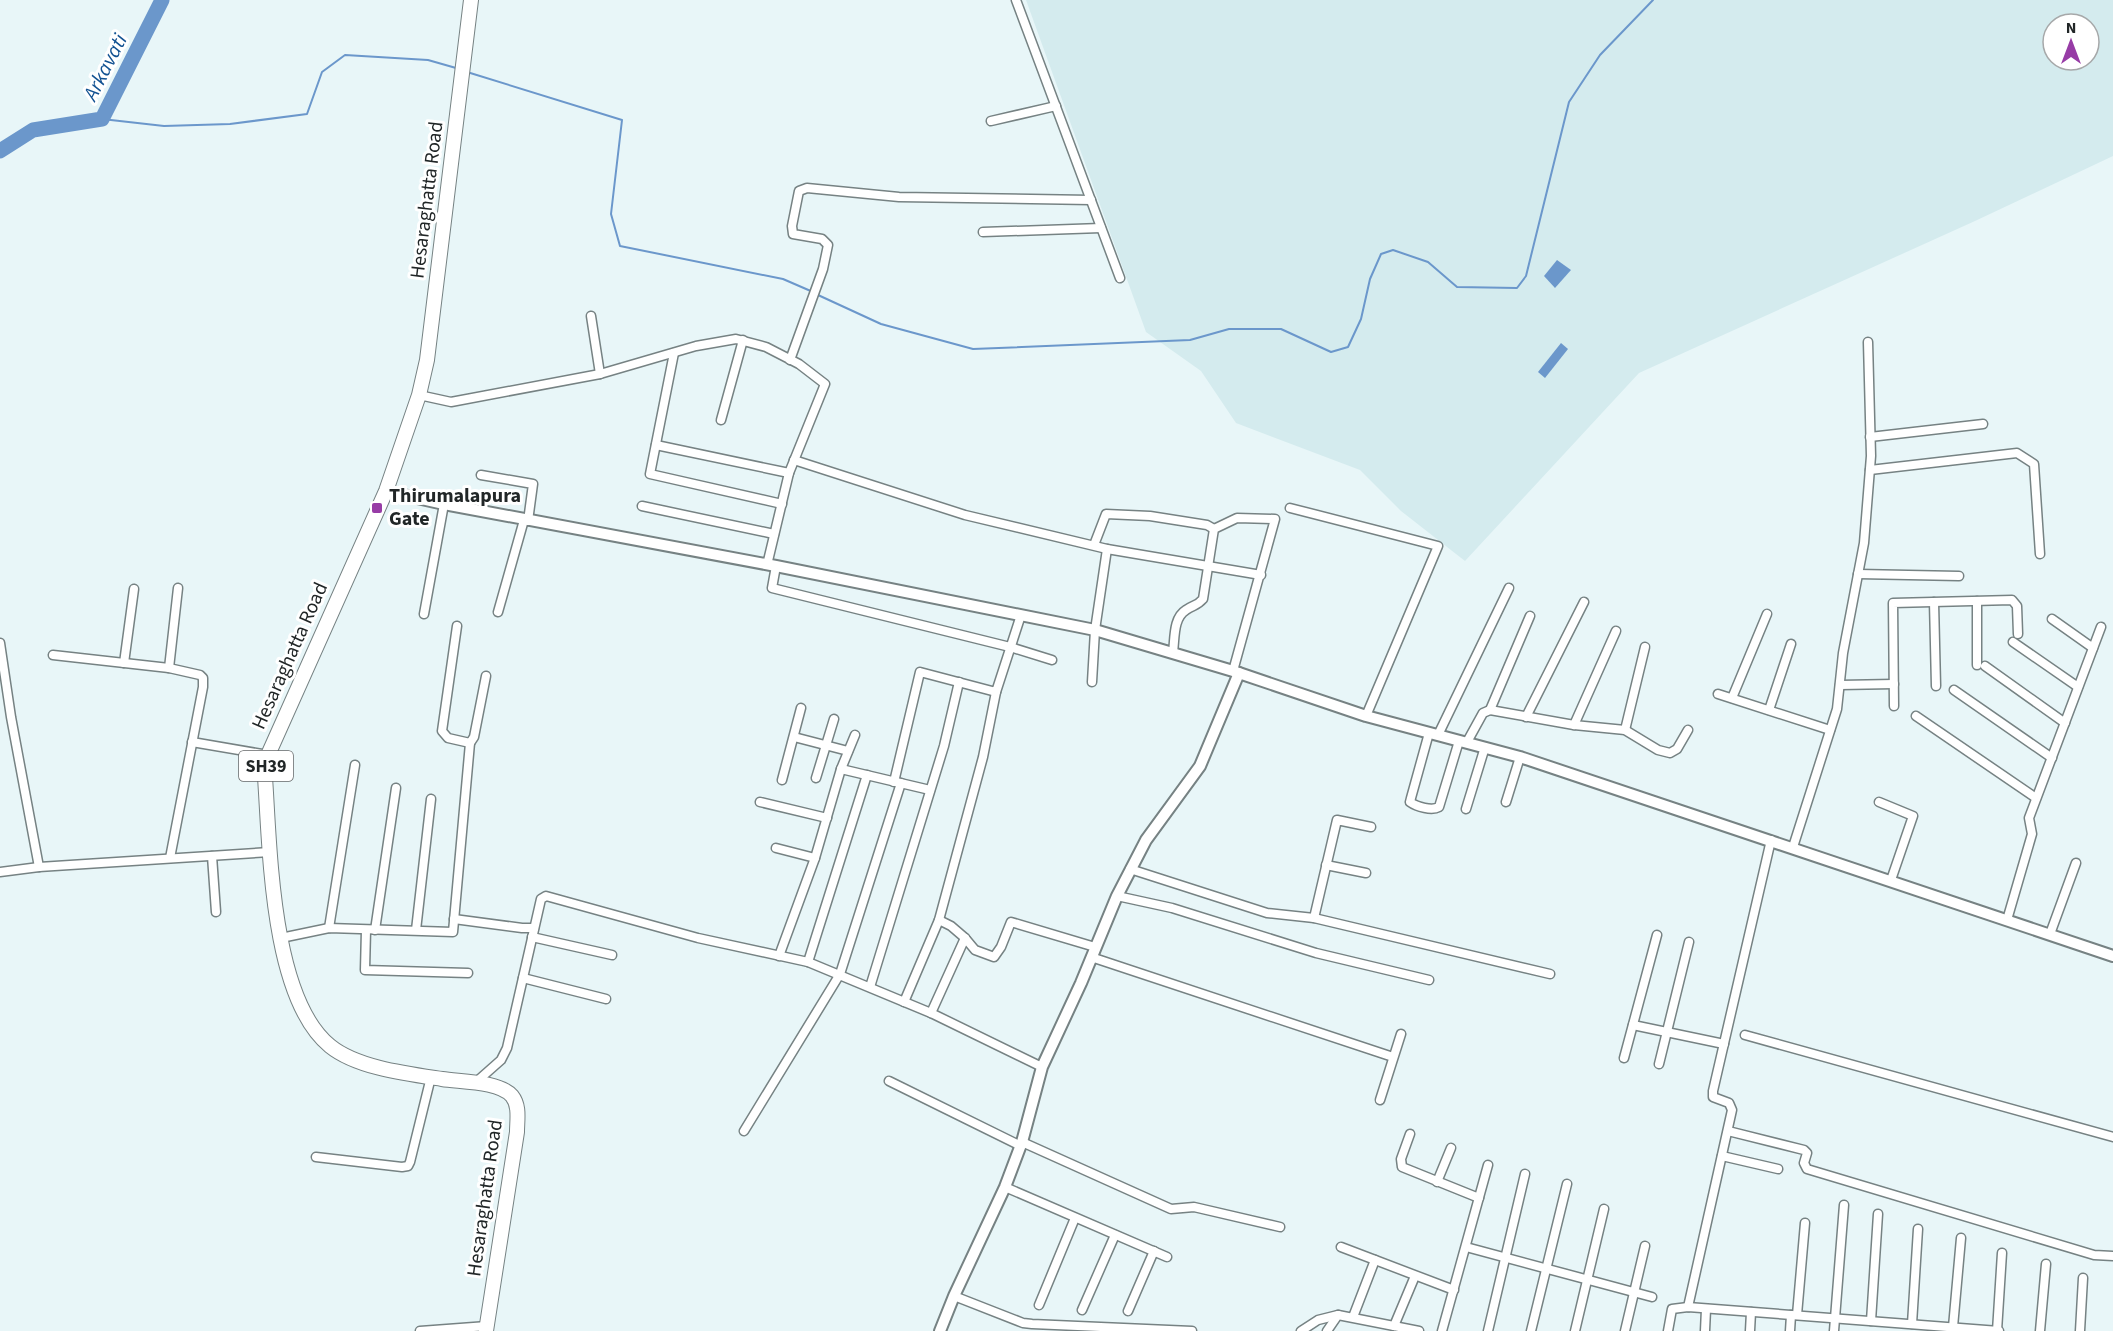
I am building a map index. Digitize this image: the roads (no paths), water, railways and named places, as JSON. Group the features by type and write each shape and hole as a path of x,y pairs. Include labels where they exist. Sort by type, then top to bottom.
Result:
{"main road":[{"name":"Hesaraghatta Road","path":"471,0 427,360 419,395 386,490 268,755 265,777 276,916 287,965 300,1003 317,1033 330,1046 355,1060 382,1068 431,1077 486,1084 510,1094 515,1101 517,1132 486,1328"}],"street":[{"path":"1016,0 1120,278"},
{"path":"991,121 1056,106"},
{"path":"790,360 816,288 828,245 822,239 793,234 792,226 799,191 807,188 899,197 1091,200"},
{"path":"983,232 1101,228"},
{"path":"591,316 600,374"},
{"path":"419,395 451,402 600,374 696,346 736,339 766,347 825,384 789,473 774,534 771,566 772,588 1010,646 1052,660"},
{"path":"721,420 743,340"},
{"path":"1793,847 1836,709 1843,653 1864,543 1870,470 1868,342"},
{"path":"674,352 650,474 782,504"},
{"path":"1870,437 1983,424"},
{"path":"656,446 789,473"},
{"path":"1870,470 2017,453 2034,464 2040,554"},
{"path":"794,460 965,515 1107,549 1261,575"},
{"path":"482,475 533,484 526,520 498,612"},
{"path":"386,490 444,504 1095,630 1173,652 1366,716 1520,757 2113,956"},
{"path":"424,614 444,504"},
{"path":"642,506 774,534"},
{"path":"1290,508 1438,546 1366,716"},
{"path":"1094,545 1106,514 1150,516 1207,525 1214,529"},
{"path":"940,1331 1005,1187 1022,1144 1042,1067 1117,896 1146,840 1200,766 1236,672 1275,519 1237,518 1214,529"},
{"path":"1173,652 1176,625 1181,614 1188,608 1198,606 1203,599 1214,529"},
{"path":"1092,682 1095,630 1107,549"},
{"path":"1858,574 1959,576"},
{"path":"169,669 178,588"},
{"path":"1509,588 1433,734 1411,798 1413,804 1433,809 1439,807 1463,741 1483,713 1490,710 1574,725 1625,730 1658,750 1670,753 1677,749 1688,730"},
{"path":"124,663 134,589"},
{"path":"1977,601 1981,666 2065,723"},
{"path":"1894,706 1893,603 2014,601 2017,606 2016,638 2078,687"},
{"path":"1526,717 1584,602"},
{"path":"1934,602 1936,686"},
{"path":"1732,698 1767,614"},
{"path":"903,1002 939,920 983,757 996,692 1021,615"},
{"path":"1490,710 1530,616"},
{"path":"2052,619 2093,648"},
{"path":"457,626 442,731 448,738 470,743"},
{"path":"2007,920 2032,834 2029,818 2101,627"},
{"path":"1574,725 1616,631"},
{"path":"0,643 11,717 39,867"},
{"path":"1769,710 1791,644"},
{"path":"1625,730 1645,647"},
{"path":"53,656 169,669 200,675 203,678 170,858"},
{"path":"744,1131 840,974 897,782 920,672 996,692"},
{"path":"281,938 329,928 453,932 470,743 474,737 486,675"},
{"path":"870,987 944,746 959,682"},
{"path":"1840,685 1894,684"},
{"path":"1954,690 2052,758"},
{"path":"1718,694 1830,730"},
{"path":"782,780 801,708"},
{"path":"1916,716 2036,798"},
{"path":"816,778 834,719"},
{"path":"779,956 815,858 842,768 855,735"},
{"path":"794,737 848,751"},
{"path":"192,742 268,755"},
{"path":"1467,809 1485,747"},
{"path":"1506,802 1520,757"},
{"path":"329,928 355,765"},
{"path":"842,768 930,790"},
{"path":"808,962 867,775"},
{"path":"396,788 365,970 468,973"},
{"path":"416,930 431,799"},
{"path":"760,801 827,818"},
{"path":"1879,801 1913,816 1891,880"},
{"path":"1314,918 1337,820 1371,827"},
{"path":"1688,1308 1732,1106 1712,1095 1771,840"},
{"path":"776,848 815,858"},
{"path":"0,872 39,867 270,852"},
{"path":"212,856 216,912"},
{"path":"2050,934 2076,863"},
{"path":"1326,865 1366,873"},
{"path":"1130,869 1268,913 1314,918 1550,974"},
{"path":"474,1083 501,1060 507,1048 541,899 546,896 698,938 808,962 931,1013 1042,1067"},
{"path":"1117,896 1172,908 1316,953 1429,980"},
{"path":"454,919 522,928 612,955"},
{"path":"939,920 951,926 975,950 993,957 1001,947 1011,922 1393,1057"},
{"path":"1624,1058 1657,935"},
{"path":"931,1013 965,938"},
{"path":"1659,1064 1689,942"},
{"path":"523,978 606,999"},
{"path":"1633,1025 1724,1044"},
{"path":"1380,1100 1401,1034"},
{"path":"1744,1035 2113,1137"},
{"path":"316,1157 408,1166 431,1077"},
{"path":"889,1081 1022,1144 1171,1209 1194,1207 1280,1227"},
{"path":"1728,1131 1804,1150 1807,1153 1804,1163 1807,1168 1814,1171 2094,1255 2113,1256"},
{"path":"1410,1134 1401,1159 1402,1167 1479,1198"},
{"path":"1437,1182 1451,1148"},
{"path":"1722,1156 1778,1169"},
{"path":"1442,1331 1488,1165"},
{"path":"1488,1331 1525,1174"},
{"path":"1531,1331 1567,1184"},
{"path":"1005,1187 1167,1257"},
{"path":"1834,1331 1844,1205"},
{"path":"1575,1331 1604,1209"},
{"path":"1871,1321 1878,1214"},
{"path":"1039,1305 1075,1218"},
{"path":"1790,1331 1805,1223"},
{"path":"1912,1324 1918,1229"},
{"path":"1082,1310 1115,1235"},
{"path":"1953,1328 1961,1238"},
{"path":"1625,1331 1645,1246"},
{"path":"1341,1247 1454,1290"},
{"path":"1466,1248 1652,1297"},
{"path":"1128,1311 1154,1251"},
{"path":"1668,1331 1672,1309 1688,1308 1912,1324 1928,1328 1998,1331 2002,1253"},
{"path":"1353,1317 1375,1260"},
{"path":"2040,1331 2046,1264"},
{"path":"1394,1326 1415,1276"},
{"path":"2080,1331 2083,1278"},
{"path":"954,1296 1023,1323 1192,1331"},
{"path":"1705,1331 1706,1309"},
{"path":"1750,1331 1751,1312"},
{"path":"1327,1331 1338,1315"},
{"path":"1301,1331 1318,1320 1338,1315 1419,1331"},
{"path":"420,1331 486,1328"}],"water":[{"path":"1557,260 1571,270 1555,288 1544,276"},
{"path":"1561,343 1568,349 1545,378 1538,372"}],"waterway":[{"name":"Arkavati","path":"0,151 33,130 102,119 162,0"},
{"path":"818,295 881,324 973,349 1190,340 1229,329 1281,329 1331,352 1348,347 1361,319 1370,279 1381,254 1393,250 1428,262 1457,287 1517,288 1526,276 1569,102 1600,55 1653,0"},
{"path":"102,119 164,126 230,124 307,114 322,72 345,55 428,60 456,68"},
{"path":"467,72 622,120 611,214 620,246 783,279 813,292"}],"place":[{"name":"Thirumalapura Gate","path":"377,508"}]}
